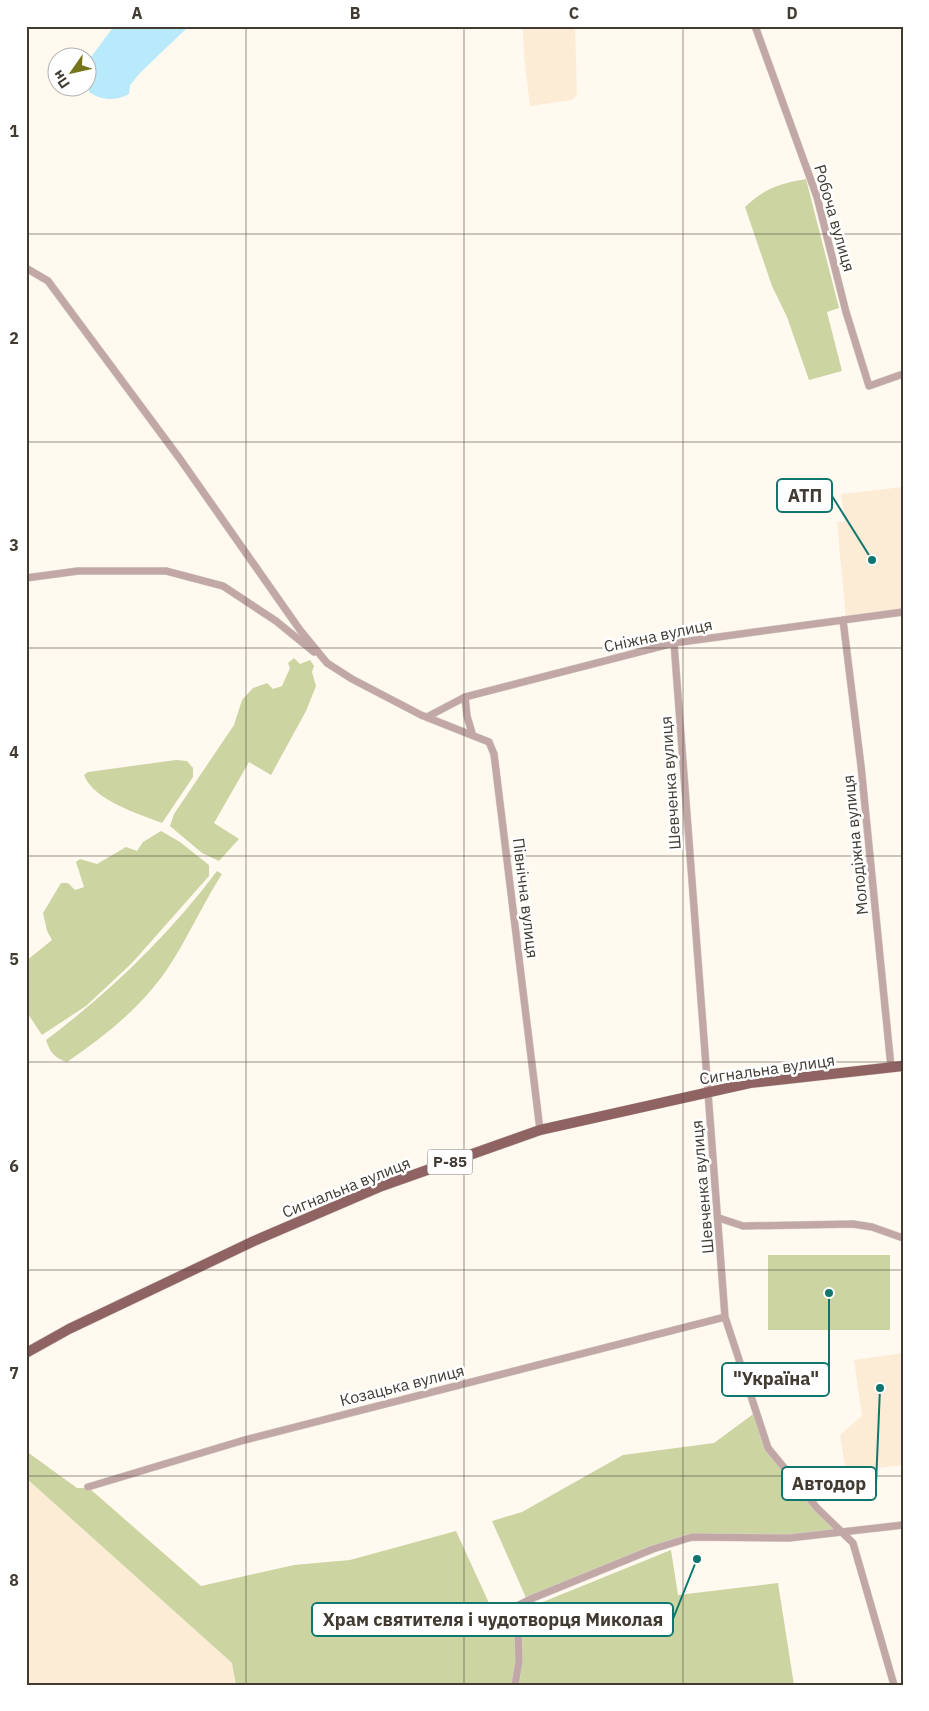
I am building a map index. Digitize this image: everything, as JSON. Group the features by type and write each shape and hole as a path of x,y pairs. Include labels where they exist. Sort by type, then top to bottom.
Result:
{"main road":[{"name":"Сигнальна вулиця","path":"26,1353 70,1329 237,1250 382,1186 540,1130 750,1083 903,1066"}],"street":[{"name":"Робоча вулиця","path":"755,26 817,198 846,312 869,386 903,374"},
{"path":"26,268 48,281 180,459 300,630 327,663"},
{"path":"26,578 78,571 166,571 223,586 276,621 327,663"},
{"name":"Сніжна вулиця","path":"424,716 465,697 674,643 903,612"},
{"name":"Молодіжна вулиця","path":"843,620 861,766 891,1067"},
{"name":"Шевченка вулиця","path":"674,643 725,1317 768,1448 817,1508 853,1543 894,1685"},
{"name":"Північна вулиця","path":"327,663 352,679 424,716 472,733 489,742 494,754 540,1130"},
{"path":"465,697 467,716 472,733"},
{"path":"719,1218 743,1226 853,1224 872,1227 903,1238"},
{"name":"Козацька вулиця","path":"88,1487 241,1441 725,1317"},
{"path":"516,1685 519,1661 517,1606 653,1550 692,1537 789,1538 903,1525"}],"shaded area":[{"path":"523,26 575,26 577,96 572,100 530,106 524,55"},
{"path":"903,487 903,612 846,619 837,522 845,521 841,494"},
{"path":"903,1353 903,1465 846,1472 840,1435 862,1416 854,1360"},
{"path":"26,1478 232,1663 236,1685 26,1685"}],"green space":[{"path":"806,179 839,308 827,312 842,371 809,380 787,317 772,286 745,207 766,191"},
{"path":"294,658 300,664 310,660 314,666 312,672 316,686 306,711 271,775 249,762 214,823 239,839 219,861 202,853 170,826 174,814 234,725 242,700 253,688 267,683 273,689 282,686 290,668 288,663"},
{"path":"176,760 187,761 193,768 193,777 162,823 107,799 89,784 84,775 88,772"},
{"path":"161,831 180,842 209,865 209,876 132,963 86,1006 42,1035 26,1011 26,961 52,940 47,931 43,913 61,883 68,883 75,890 84,887 76,862 80,859 97,864 126,847 137,851 143,842"},
{"path":"217,871 222,874 181,947 156,985 121,1021 67,1062 56,1056 51,1051 46,1040 70,1022 138,962 179,918"},
{"path":"768,1255 890,1255 890,1330 768,1330"},
{"path":"756,1412 767,1448 840,1532 789,1538 692,1537 527,1600 492,1521 522,1512 623,1455 714,1443"},
{"path":"26,1451 77,1488 89,1488 201,1586 294,1565 350,1560 456,1531 494,1614 516,1606 519,1661 515,1685 236,1685 232,1663 26,1478"},
{"path":"671,1550 678,1595 778,1583 794,1685 516,1685 518,1612"}],"water":[{"path":"114,26 187,28 141,72 130,85 129,94 124,97 108,99 98,97 98,48"}],"place":[{"name":"АТП","path":"872,560"},
{"name":"\"Україна\"","path":"829,1293"},
{"name":"Автодор","path":"880,1388"},
{"name":"Храм святителя і чудотворця Миколая","path":"697,1559"}]}
